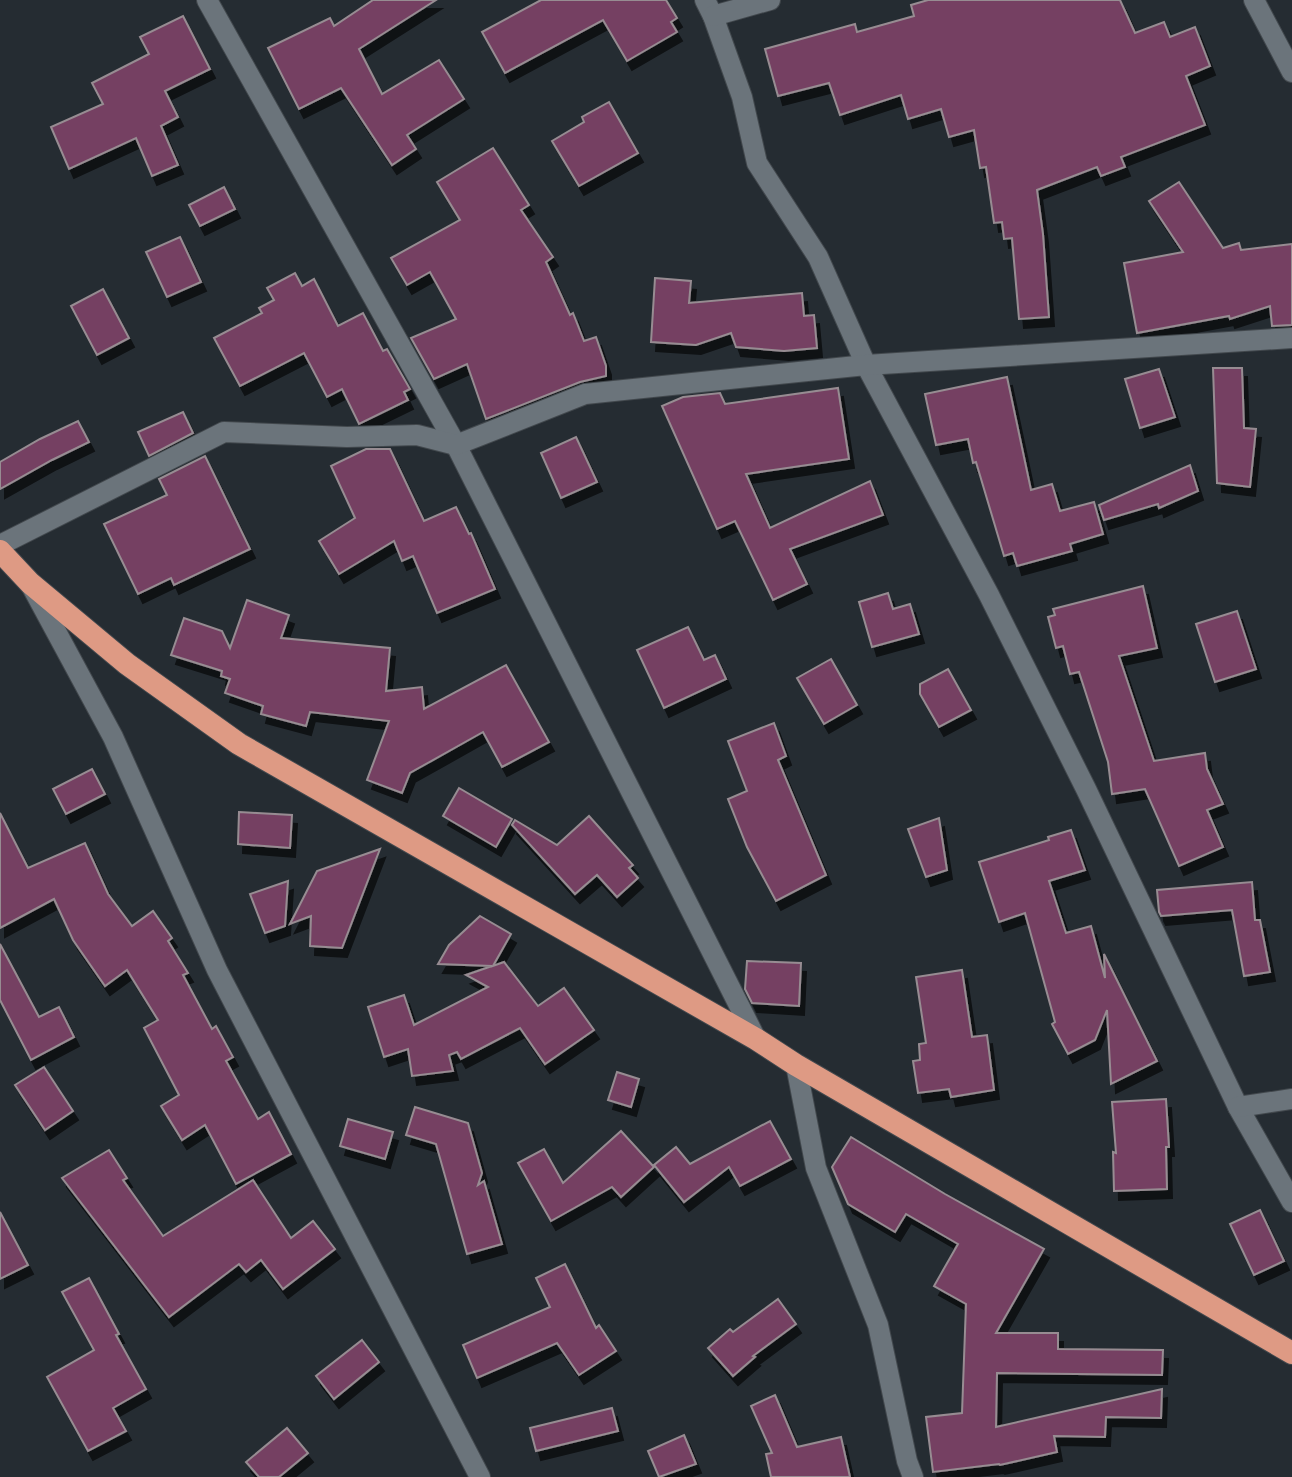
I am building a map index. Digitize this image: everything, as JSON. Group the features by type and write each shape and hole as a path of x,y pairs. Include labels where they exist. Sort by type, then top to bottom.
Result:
{"highway":[{"path":"0,548 30,583 127,664 239,744 756,1039 1292,1353"}],"street":[{"path":"207,0 456,445 756,1039"},
{"path":"770,0 709,8 742,97 757,163 818,257 866,365 989,595 1238,1107 1292,1202"},
{"path":"1254,0 1292,72"},
{"path":"0,548 224,432 347,437 417,435 456,445 585,394 866,365 1292,338"},
{"path":"30,583 113,737 217,970 480,1477"},
{"path":"796,1065 816,1168 878,1325 913,1477"},
{"path":"1238,1107 1292,1099"}],"building":[{"path":"373,0 436,0 359,49 382,94 439,60 464,99 407,135 416,149 392,165 341,88 299,109 268,48 330,18 334,26"},
{"path":"541,0 666,0 677,18 671,22 677,32 627,61 603,20 505,73 482,32"},
{"path":"928,0 1120,0 1135,33 1164,22 1170,37 1195,27 1210,66 1186,76 1205,125 1121,157 1125,167 1101,176 1097,167 1037,190 1049,317 1019,319 1012,238 1004,239 1002,222 994,223 986,167 980,168 974,130 949,137 941,109 908,119 901,95 840,115 829,83 778,96 765,49 855,24 857,32 914,16 911,5"},
{"path":"183,16 210,69 165,91 178,117 161,126 178,165 152,176 136,138 69,169 51,127 103,104 92,83 149,54 140,37"},
{"path":"609,102 638,153 579,186 552,141 584,122 582,117"},
{"path":"493,148 529,205 521,210 553,257 546,262 584,341 596,337 606,366 606,376 580,382 486,419 467,364 434,379 411,338 456,319 430,272 407,285 391,258 460,220 437,182"},
{"path":"1179,182 1223,248 1239,243 1241,250 1292,244 1292,325 1272,326 1270,306 1230,319 1229,316 1137,333 1124,263 1183,252 1149,201"},
{"path":"224,187 235,209 200,226 189,205"},
{"path":"180,237 201,282 167,297 146,252"},
{"path":"295,273 302,286 314,279 338,326 363,313 383,351 387,349 410,389 404,392 408,400 359,424 342,389 327,397 304,353 240,386 214,338 262,313 259,308 274,300 267,288"},
{"path":"655,278 691,281 689,303 802,293 804,316 814,315 817,348 784,351 736,347 731,333 696,345 651,342"},
{"path":"103,289 129,338 97,355 71,306"},
{"path":"1213,368 1242,368 1244,428 1256,429 1250,487 1217,483"},
{"path":"1159,369 1175,417 1140,428 1125,379"},
{"path":"1007,377 1031,490 1052,484 1060,511 1094,502 1103,534 1070,544 1072,551 1017,566 1013,553 1004,556 968,439 936,445 925,394"},
{"path":"838,388 849,459 746,474 770,528 870,481 883,515 790,549 807,584 773,600 735,521 717,529 662,406 683,397 720,393 725,404"},
{"path":"183,412 193,433 149,456 138,432"},
{"path":"78,421 89,442 0,489 0,462"},
{"path":"576,437 597,482 561,498 541,453"},
{"path":"366,449 390,449 424,521 456,507 495,589 437,613 413,556 402,561 394,541 339,574 319,541 355,518 331,466"},
{"path":"205,456 250,549 174,585 171,578 138,594 104,524 167,495 159,479"},
{"path":"1190,465 1198,491 1159,508 1158,504 1104,520 1099,505"},
{"path":"1143,586 1157,648 1119,656 1154,761 1205,753 1207,769 1223,804 1207,810 1223,847 1179,866 1145,789 1112,794 1108,762 1079,672 1070,674 1063,646 1056,648 1048,617 1055,615 1053,609"},
{"path":"888,593 893,609 910,604 919,634 872,647 859,602"},
{"path":"247,600 289,615 281,638 390,648 386,691 422,687 424,709 506,665 549,742 502,767 483,732 410,773 402,793 367,780 389,721 310,712 306,726 261,714 263,706 225,693 230,679 221,676 222,671 171,655 184,618 222,631 230,648"},
{"path":"1237,611 1256,669 1215,682 1196,624"},
{"path":"688,627 704,660 715,655 726,679 664,708 637,650"},
{"path":"831,659 857,705 824,724 797,678"},
{"path":"948,669 971,710 939,727 920,694 920,684"},
{"path":"774,723 786,756 778,760 826,875 776,901 747,847 728,799 747,791 728,741"},
{"path":"92,769 105,794 66,814 53,789"},
{"path":"459,788 512,819 496,847 443,816"},
{"path":"239,812 292,815 290,848 238,844"},
{"path":"0,813 28,868 85,843 108,894 132,926 153,911 172,938 168,941 188,973 183,975 212,1029 216,1026 233,1057 226,1061 258,1119 269,1112 291,1154 236,1184 205,1125 182,1140 161,1106 179,1095 144,1028 158,1020 127,970 105,986 73,940 54,899 0,928"},
{"path":"589,816 633,865 629,868 638,878 617,897 597,875 575,894 512,825 515,820 557,845"},
{"path":"939,818 947,870 926,877 908,829"},
{"path":"1071,830 1085,870 1049,881 1066,933 1091,926 1105,978 1104,954 1157,1061 1111,1084 1107,1010 1095,1040 1068,1054 1052,1024 1055,1022 1025,913 999,922 979,862"},
{"path":"380,849 342,948 310,946 311,916 290,924 317,871"},
{"path":"288,881 285,926 265,933 250,894"},
{"path":"1252,882 1255,920 1260,920 1270,972 1244,976 1232,910 1161,916 1159,912 1157,890"},
{"path":"480,916 511,934 493,966 504,962 538,1006 564,988 594,1030 545,1064 520,1028 461,1059 457,1052 449,1055 453,1071 412,1076 408,1049 384,1057 368,1007 404,995 414,1025 488,987 466,975 492,966 438,964 449,945"},
{"path":"0,944 39,1017 59,1007 74,1037 31,1060 0,1000"},
{"path":"747,961 801,963 799,1006 752,1003 745,989"},
{"path":"962,970 972,1037 987,1035 994,1090 951,1097 949,1089 918,1093 913,1061 920,1060 919,1044 926,1043 916,977"},
{"path":"44,1067 73,1111 45,1130 15,1085"},
{"path":"617,1072 639,1079 631,1107 608,1100"},
{"path":"1166,1099 1169,1147 1166,1147 1167,1189 1114,1191 1113,1152 1116,1153 1112,1102"},
{"path":"415,1107 468,1123 482,1173 478,1185 484,1181 502,1244 467,1254 436,1144 406,1135"},
{"path":"348,1119 393,1132 385,1159 340,1146"},
{"path":"770,1121 791,1159 740,1186 729,1167 684,1202 654,1165 676,1147 690,1164"},
{"path":"621,1131 654,1167 621,1197 612,1187 551,1221 518,1163 544,1149 563,1183"},
{"path":"851,1137 1044,1249 996,1333 1058,1333 1058,1349 1163,1350 1162,1375 997,1373 996,1427 1162,1389 1161,1418 1106,1417 1105,1437 1054,1436 1057,1452 1000,1465 933,1472 926,1417 962,1413 966,1304 934,1286 958,1244 906,1214 895,1232 848,1204 832,1167"},
{"path":"109,1150 127,1178 123,1180 163,1236 253,1180 291,1238 313,1221 335,1249 283,1289 261,1260 246,1272 239,1264 169,1317 62,1178"},
{"path":"1260,1210 1284,1261 1254,1275 1230,1224"},
{"path":"0,1212 28,1265 0,1279"},
{"path":"565,1264 596,1328 599,1325 616,1351 579,1375 557,1343 477,1378 463,1345 550,1307 536,1278"},
{"path":"89,1278 146,1389 113,1408 126,1431 88,1451 47,1377 94,1350 62,1292"},
{"path":"778,1299 796,1324 753,1356 733,1376 708,1348 730,1329 733,1332"},
{"path":"362,1340 379,1362 334,1399 316,1376"},
{"path":"775,1395 797,1447 841,1437 850,1477 771,1477 766,1454 772,1453 751,1406"},
{"path":"612,1408 618,1431 536,1451 530,1428"},
{"path":"287,1428 308,1453 279,1477 259,1477 246,1462"},
{"path":"684,1435 696,1464 659,1477 648,1451"}]}
